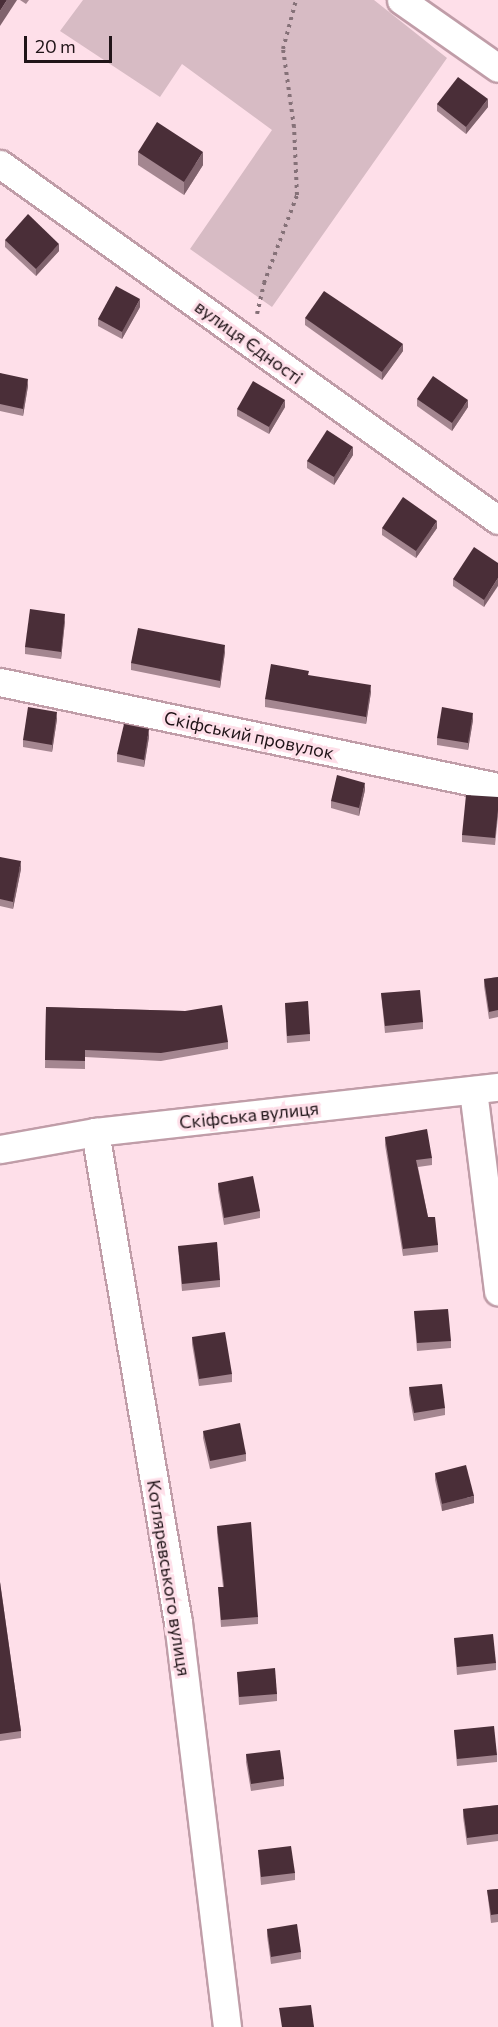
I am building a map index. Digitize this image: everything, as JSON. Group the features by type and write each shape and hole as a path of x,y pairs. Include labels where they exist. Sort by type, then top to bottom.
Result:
{"street":[{"path":"401,0 498,68"},
{"name":"вулиця Єдності","path":"0,164 498,520"},
{"name":"Скіфський провулок","path":"0,682 498,787"},
{"path":"485,1089 498,1291"},
{"name":"Скіфська вулиця","path":"0,1149 95,1132 485,1089"},
{"name":"Котляревського вулиця","path":"95,1132 178,1622 226,2027"}],"path":[{"path":"262,352 255,320 264,283 297,195 294,127 283,49 296,0"}],"shaded area":[{"path":"83,0 374,0 447,58 272,307 190,249 272,130 182,64 160,97 60,31"}],"building":[{"path":"0,0 7,0 0,11"},
{"path":"458,77 488,99 466,127 437,104"},
{"path":"157,122 203,152 184,182 138,152"},
{"path":"28,214 59,244 36,269 5,240"},
{"path":"116,286 140,299 122,332 98,319"},
{"path":"324,291 403,344 382,372 305,318"},
{"path":"0,373 28,379 23,409 0,404"},
{"path":"433,376 468,400 452,423 417,399"},
{"path":"253,381 285,400 269,427 237,409"},
{"path":"327,430 353,447 334,477 307,461"},
{"path":"403,497 437,521 416,551 382,528"},
{"path":"474,547 498,563 498,578 484,600 453,579"},
{"path":"30,609 65,614 61,652 25,647"},
{"path":"138,628 225,645 220,681 131,663"},
{"path":"271,664 309,671 308,675 371,685 366,717 265,699"},
{"path":"28,707 57,712 52,745 23,740"},
{"path":"442,707 473,713 468,743 437,738"},
{"path":"124,724 149,729 144,760 117,754"},
{"path":"337,775 365,783 359,808 331,801"},
{"path":"466,795 498,797 495,838 462,835"},
{"path":"0,857 21,861 13,902 0,899"},
{"path":"498,977 498,1010 489,1012 484,979"},
{"path":"420,990 423,1022 385,1026 381,993"},
{"path":"308,1001 310,1034 287,1036 285,1003"},
{"path":"222,1005 228,1042 161,1053 85,1050 85,1061 45,1060 46,1007 185,1011"},
{"path":"427,1129 432,1158 416,1160 428,1217 435,1217 438,1245 403,1249 385,1137"},
{"path":"253,1176 260,1211 224,1218 218,1183"},
{"path":"217,1242 220,1280 182,1284 178,1246"},
{"path":"448,1309 451,1341 417,1343 414,1311"},
{"path":"225,1332 232,1374 199,1379 192,1337"},
{"path":"442,1384 445,1408 414,1413 409,1387"},
{"path":"240,1423 246,1454 210,1461 203,1431"},
{"path":"466,1465 474,1496 442,1504 435,1473"},
{"path":"251,1522 258,1617 221,1620 218,1587 224,1587 217,1526"},
{"path":"0,1582 21,1731 0,1734"},
{"path":"493,1634 496,1663 457,1667 454,1638"},
{"path":"275,1668 277,1694 239,1697 237,1672"},
{"path":"494,1726 497,1755 457,1759 454,1730"},
{"path":"280,1750 284,1779 251,1784 246,1754"},
{"path":"498,1805 498,1834 467,1838 463,1809"},
{"path":"291,1846 295,1873 261,1877 258,1850"},
{"path":"498,1889 498,1914 491,1915 487,1890"},
{"path":"297,1924 301,1952 271,1957 267,1929"},
{"path":"311,2005 314,2027 282,2027 279,2008"}]}
